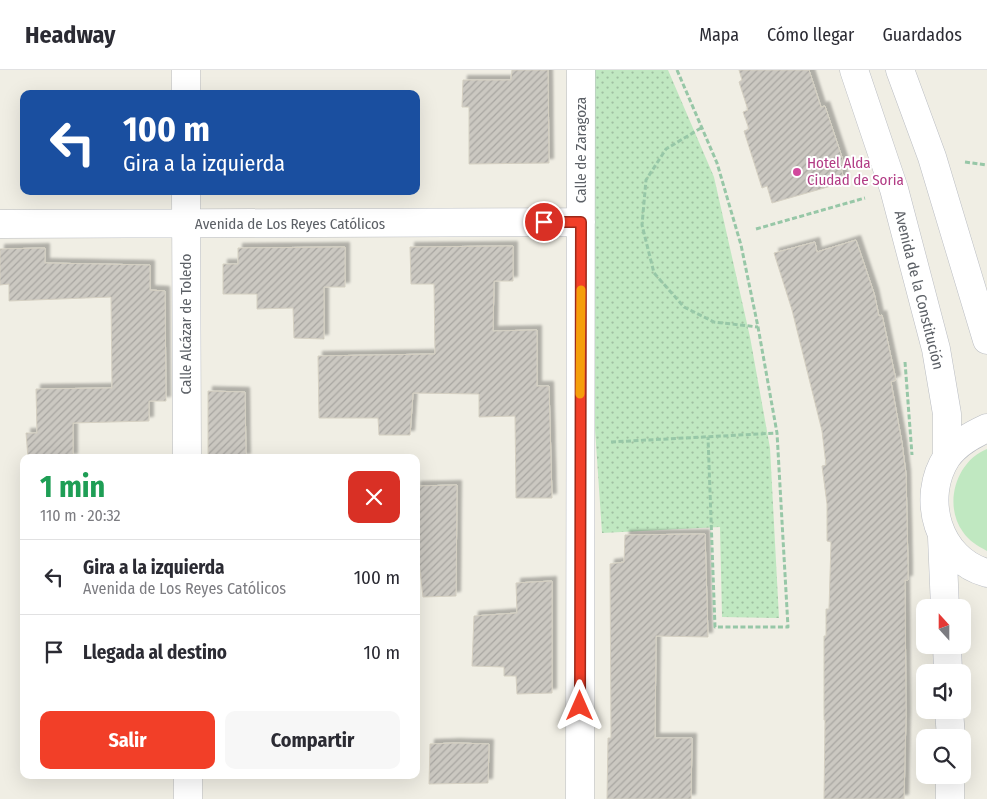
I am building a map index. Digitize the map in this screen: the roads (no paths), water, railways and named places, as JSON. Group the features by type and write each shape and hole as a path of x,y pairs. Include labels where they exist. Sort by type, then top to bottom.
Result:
{"street":[{"path":"186,70 186,90"},
{"name":"Calle de Zaragoza","path":"580,799 581,70"},
{"name":"Avenida de la Constitución","path":"854,70 894,189 936,350 947,414 948,457"},
{"path":"900,70 932,156 987,340"},
{"name":"Calle Alcázar de Toledo","path":"186,195 187,454"},
{"name":"Avenida de Los Reyes Católicos","path":"0,224 581,222"},
{"path":"945,599 942,537 936,518 934,499 936,479 948,457 965,439 987,428"},
{"path":"942,537 958,557 979,571 987,573"},
{"path":"188,779 188,799"},
{"path":"950,784 950,799"}],"place":[{"name":"Hotel Alda Ciudad de Soria","path":"797,172"}]}
